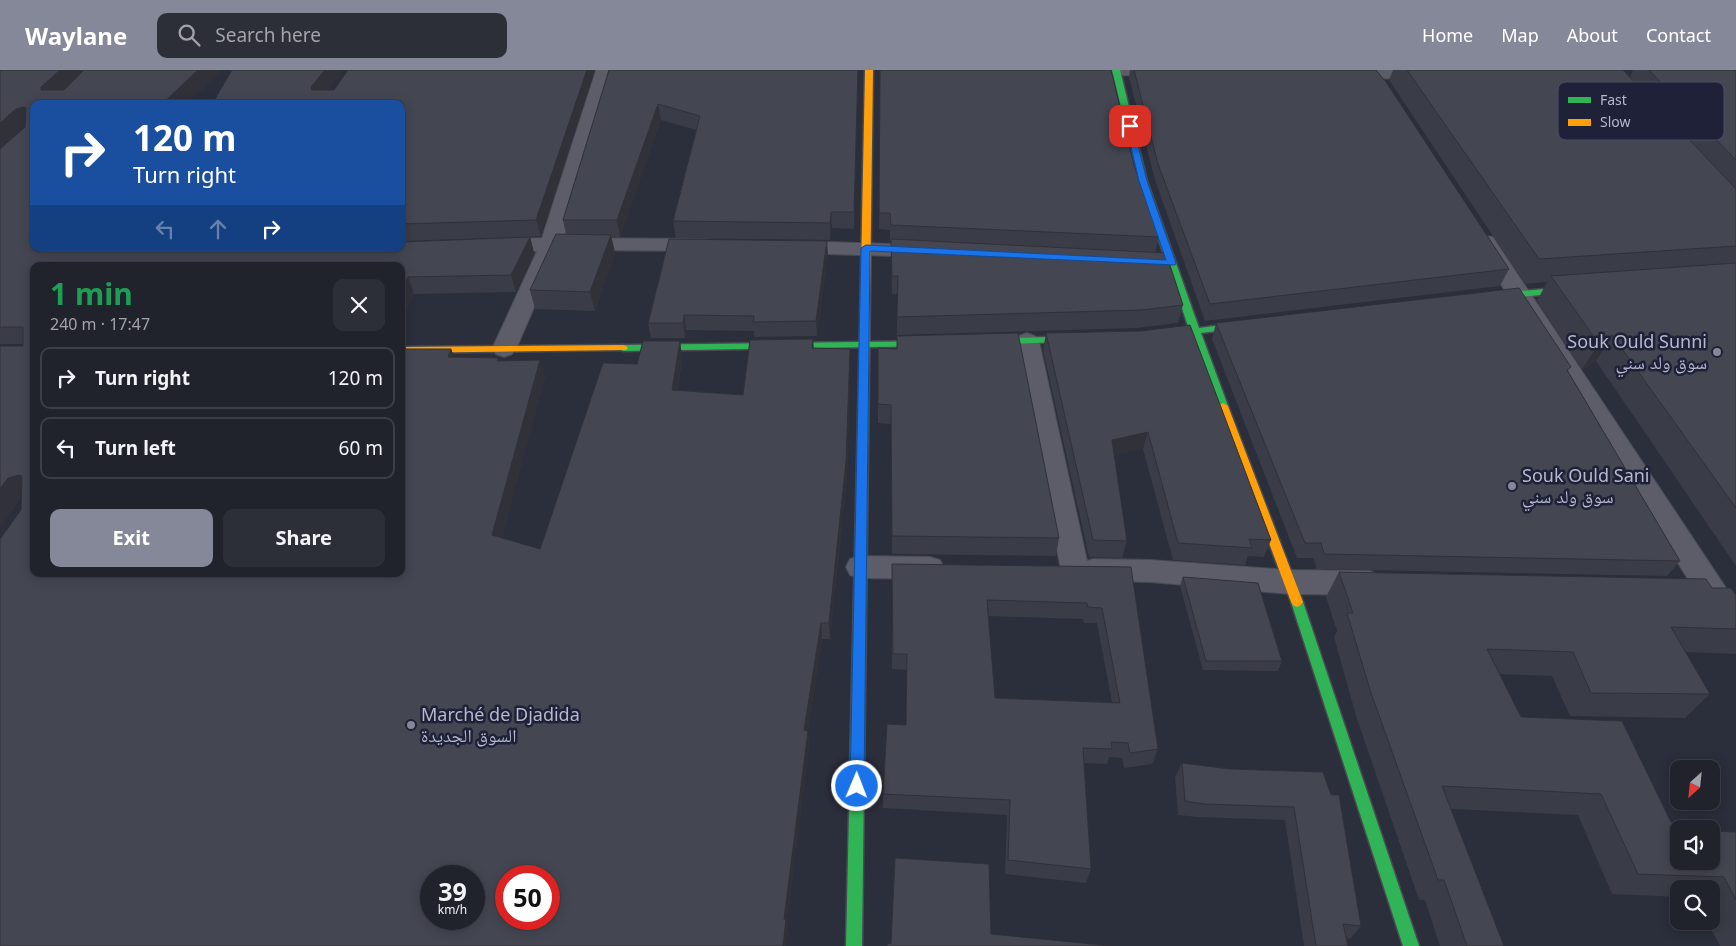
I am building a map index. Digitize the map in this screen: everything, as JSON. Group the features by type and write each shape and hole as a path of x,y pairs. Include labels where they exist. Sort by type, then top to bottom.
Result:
{"street":[{"path":"504,349 551,244 605,70"},
{"path":"854,946 869,70"},
{"path":"1109,70 1185,71"},
{"path":"1116,70 1162,262 1195,331 1290,582 1411,946"},
{"path":"1322,72 1450,74"},
{"path":"1370,72 1389,95"},
{"path":"1475,227 1723,591 1736,626"},
{"path":"473,246 551,244 726,246"},
{"path":"776,246 945,252"},
{"path":"1470,299 1588,288"},
{"path":"1147,337 1264,323"},
{"path":"970,343 1097,339"},
{"path":"1027,341 1075,570"},
{"path":"405,350 864,346 950,343"},
{"path":"860,567 958,568"},
{"path":"1046,570 1150,571 1290,582 1398,584"},
{"path":"1681,590 1723,591"}],"building":[{"name":"Marché de Djadida السوق الجديدة","path":"0,70 60,70 41,87 41,90 64,90 84,70 198,70 166,100 30,100 30,252 405,252 405,242 530,237 511,275 408,277 405,283 405,262 30,262 30,577 405,577 405,349 451,349 448,357 498,358 497,361 540,360 492,535 540,549 603,363 637,364 643,341 680,341 672,390 743,395 750,340 813,339 812,348 850,349 846,462 829,623 821,623 804,730 808,731 784,919 786,919 783,946 0,946 0,539 21,510 22,476 8,478 0,489 0,346 23,346 23,327 0,327 0,149 25,127 26,108 16,109 0,123"},
{"path":"232,70 325,70 311,87 312,90 334,90 348,70 587,70 536,220 405,224 405,100 214,100"},
{"path":"609,70 858,70 854,212 831,212 830,223 673,221 700,116 658,104 617,220 563,220"},
{"path":"880,70 1111,70 1134,165 1159,237 891,225 890,213 879,213"},
{"path":"1134,70 1376,70 1386,82 1509,269 1210,304 1158,164"},
{"path":"1407,70 1623,70 1634,82 1558,82 1558,140 1689,140 1736,189 1736,246 1539,259"},
{"path":"1649,70 1736,70 1736,160 1717,140 1724,140 1724,82 1661,82"},
{"path":"556,234 611,235 590,292 530,290"},
{"path":"669,239 827,241 816,321 753,322 754,316 684,315 683,323 648,323"},
{"path":"891,239 1166,253 1183,305 1141,310 897,317 898,276 892,276"},
{"path":"1736,263 1736,508 1612,335 1599,344 1551,276"},
{"path":"1519,288 1571,367 1567,370 1680,561 1324,554 1321,543 1305,543 1216,323"},
{"path":"1190,325 1271,540 1249,539 1252,548 1178,543 1148,432 1112,440 1127,541 1093,540 1046,333 1141,331"},
{"path":"1018,333 1059,538 892,536 891,405 878,404 878,348 897,349 897,336"},
{"path":"892,564 1131,567 1158,749 1130,753 1128,743 1111,742 1112,749 1083,748 1091,869 1008,860 1010,800 883,794 887,724 906,725 907,654 893,654","holes":["987,600 1087,603 1088,607 1102,608 1120,703 995,698"]},
{"path":"1339,572 1706,579 1712,588 1731,588 1736,595 1736,629 1671,627 1710,694 1591,693 1573,652 1487,649 1521,717 1622,721 1670,820 1670,870 1720,870 1720,831 1736,832 1736,900 1724,877 1638,874 1601,794 1442,786 1504,946 1467,946 1444,880 1438,880 1371,693 1347,613 1353,613"},
{"path":"1183,577 1258,583 1282,661 1206,661"},
{"path":"1182,763 1230,769 1323,772 1331,795 1339,795 1361,926 1343,924 1348,946 1316,946 1294,807 1204,804 1185,801"},
{"path":"895,858 989,864 991,934 1112,946 887,946 887,943 891,944"}],"traffic: fast":[{"path":"1116,70 1143,181 1223,406"},
{"path":"1486,297 1580,289"},
{"path":"1156,336 1252,324"},
{"path":"983,342 1083,339"},
{"path":"623,348 935,344"},
{"path":"854,946 864,371"},
{"path":"1297,602 1411,946"}],"traffic: slow":[{"path":"864,371 869,70"},
{"path":"405,350 623,348"},
{"path":"1223,406 1297,602"}],"place":[{"name":"Souk Ould Sunni سوق ولد سني","path":"1717,352"},
{"name":"Souk Ould Sani سوق ولد سني","path":"1512,486"},
{"name":"Marché de Djadida السوق الجديدة","path":"411,725"}],"route":[{"path":"857,786 866,248 1171,263 1143,181 1130,126"}]}
